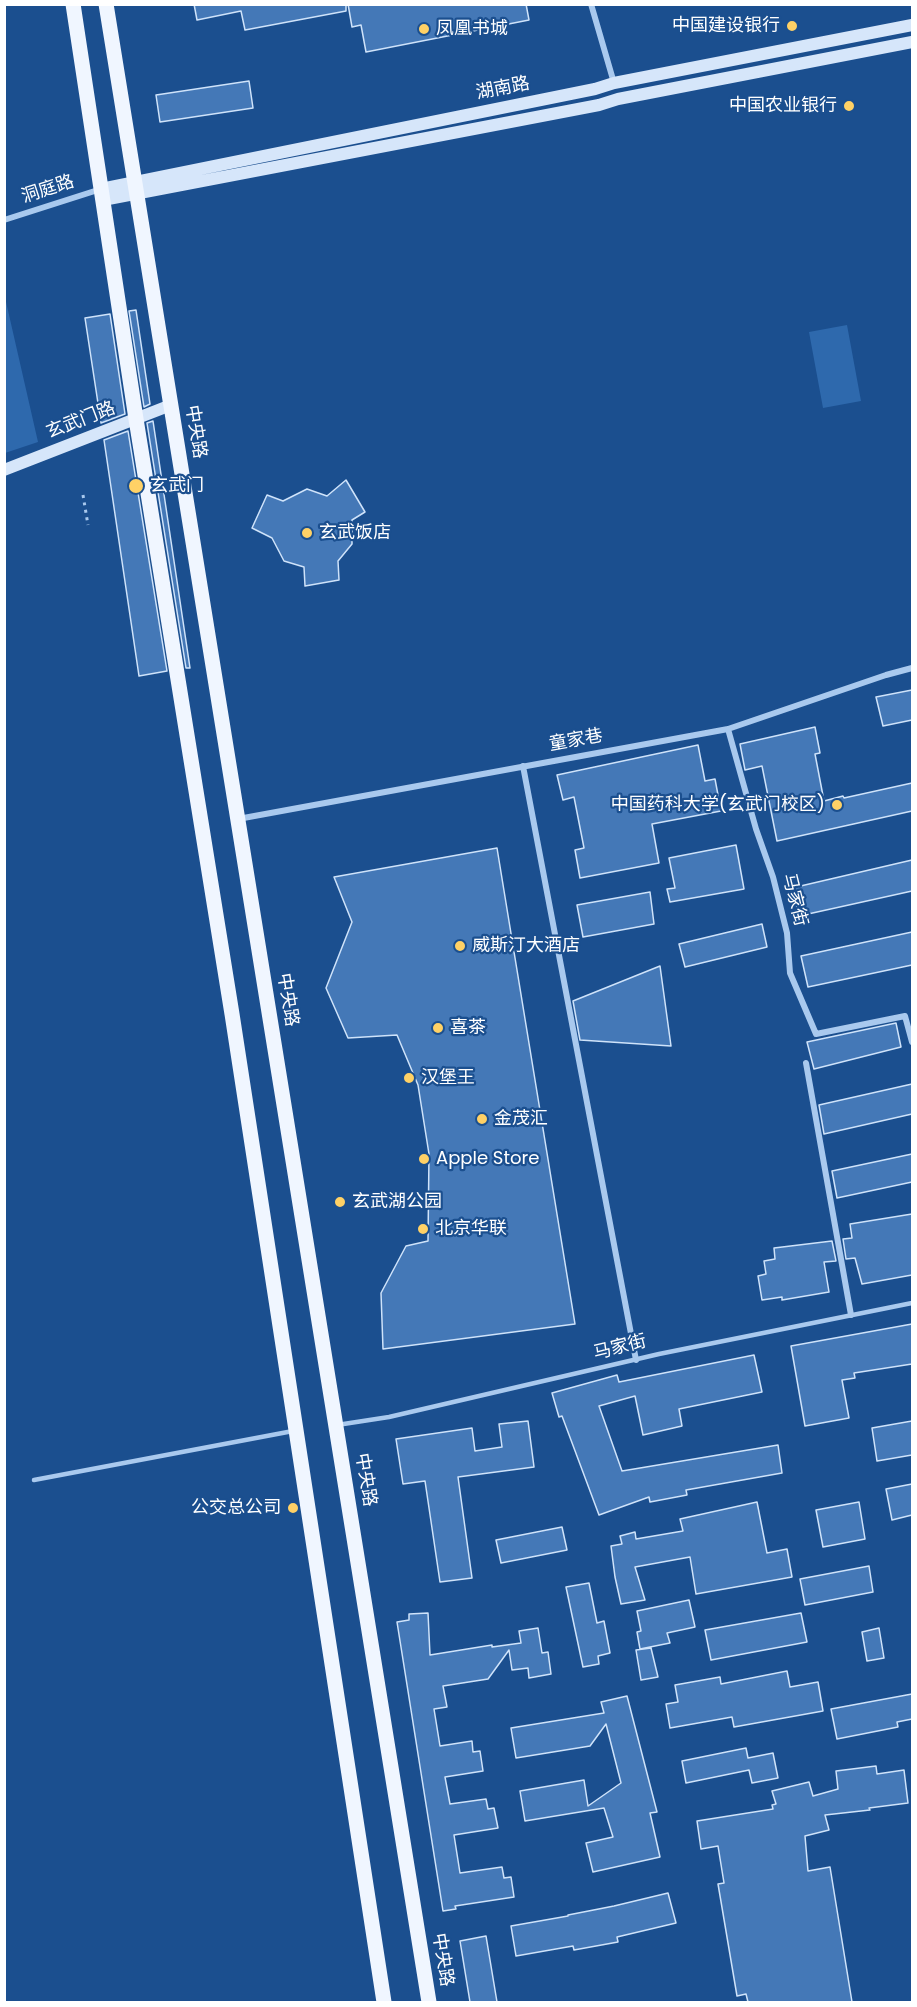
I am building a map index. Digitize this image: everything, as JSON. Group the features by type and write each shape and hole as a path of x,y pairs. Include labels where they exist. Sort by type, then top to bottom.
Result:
{"main road":[{"path":"73,4 384,2002"},
{"name":"中央路","path":"106,4 429,2002"},
{"name":"湖南路","path":"102,194 614,83 912,25"},
{"name":"湖南路","path":"136,187 599,105 912,42"},
{"name":"玄武门路","path":"4,470 171,405"}],"street":[{"path":"591,4 614,83"},
{"name":"洞庭路","path":"4,220 102,194"},
{"name":"童家巷","path":"238,819 728,729 912,668"},
{"name":"马家街","path":"728,729 756,829 774,877 788,933 790,974 816,1034 905,1016 912,1042"},
{"path":"523,766 636,1360"},
{"path":"806,1063 851,1315"}],"lane":[{"name":"马家街","path":"336,1426 389,1417 659,1354 912,1303"},
{"path":"34,1480 295,1431"}],"path":[{"path":"83,495 88,525"}],"shaded area":[{"path":"4,293 38,442 5,453 4,453"},
{"path":"847,325 861,401 823,408 809,332"}],"building":[{"path":"194,4 346,4 346,11 245,30 241,11 197,20"},
{"name":"凤凰书城","path":"348,4 526,4 529,20 366,52 361,25 352,27"},
{"path":"249,81 253,108 160,122 156,95"},
{"path":"136,310 150,404 144,407 129,311"},
{"path":"110,314 125,414 101,423 85,318"},
{"path":"153,421 190,668 186,668 147,423"},
{"path":"128,431 167,671 139,676 104,440"},
{"name":"玄武饭店","path":"346,480 365,512 352,520 352,544 338,561 339,580 305,586 304,567 284,561 272,538 252,528 267,495 283,501 307,489 327,496"},
{"path":"912,690 912,720 883,726 876,697"},
{"path":"815,727 820,753 815,754 824,801 912,783 912,811 777,841 762,766 745,770 740,744"},
{"path":"698,745 705,781 715,779 721,811 652,824 659,863 580,878 575,850 584,848 574,797 563,800 557,775"},
{"path":"736,845 744,889 670,902 667,889 675,888 669,858"},
{"name":"金茂汇","path":"497,848 575,1324 383,1349 381,1293 406,1246 428,1241 429,1154 418,1085 397,1035 348,1038 326,988 352,922 334,877"},
{"path":"912,860 912,891 799,916 792,888"},
{"path":"650,892 654,924 583,937 577,905"},
{"path":"762,924 767,947 685,967 679,944"},
{"path":"912,932 912,965 808,987 801,956"},
{"path":"660,966 671,1046 580,1040 573,1001"},
{"path":"896,1023 901,1047 814,1069 807,1042"},
{"path":"912,1084 912,1114 824,1134 819,1105"},
{"path":"912,1154 912,1182 837,1198 832,1171"},
{"path":"912,1214 912,1275 862,1284 855,1258 846,1259 843,1239 852,1238 850,1224"},
{"path":"832,1241 836,1261 824,1262 829,1292 782,1300 782,1297 762,1300 758,1276 766,1274 764,1261 775,1259 774,1248"},
{"path":"912,1324 912,1364 854,1373 855,1378 842,1380 849,1418 805,1426 791,1346"},
{"path":"754,1355 762,1392 679,1409 682,1426 643,1435 635,1396 599,1406 622,1471 778,1445 782,1473 686,1490 687,1495 650,1502 649,1497 599,1515 562,1416 559,1417 552,1393 617,1375 619,1382"},
{"path":"528,1421 534,1467 458,1477 472,1578 440,1582 425,1481 403,1484 396,1439 472,1428 475,1451 502,1447 499,1424"},
{"path":"912,1421 912,1455 877,1461 872,1428"},
{"path":"912,1484 912,1515 892,1520 886,1489"},
{"path":"757,1502 767,1553 787,1549 792,1577 696,1594 690,1557 635,1567 645,1600 621,1604 611,1546 622,1544 620,1536 635,1532 636,1539 683,1531 680,1519"},
{"path":"859,1502 865,1539 823,1547 816,1510"},
{"path":"562,1527 567,1550 501,1563 496,1540"},
{"path":"869,1566 873,1592 805,1605 800,1579"},
{"path":"589,1583 597,1623 604,1621 610,1653 598,1656 599,1664 583,1667 566,1587"},
{"path":"689,1600 695,1627 667,1633 670,1643 640,1649 637,1632 641,1631 637,1611"},
{"path":"428,1613 430,1655 492,1645 492,1647 521,1643 519,1631 538,1628 542,1653 548,1652 551,1674 529,1678 528,1668 512,1670 509,1650 488,1679 443,1686 447,1707 434,1709 440,1746 472,1741 473,1752 480,1751 483,1771 445,1777 450,1804 486,1799 488,1809 494,1808 498,1828 454,1835 460,1873 502,1867 504,1878 511,1877 514,1897 455,1906 456,1909 443,1911 397,1622 409,1620 409,1614"},
{"path":"801,1613 807,1642 711,1660 705,1630"},
{"path":"879,1628 884,1658 867,1661 862,1632"},
{"path":"651,1648 658,1677 641,1680 636,1650"},
{"path":"787,1671 790,1687 818,1682 823,1711 734,1727 732,1717 670,1728 666,1704 678,1702 675,1685 720,1677 721,1684"},
{"path":"912,1694 912,1719 897,1722 898,1727 837,1739 831,1709"},
{"path":"627,1696 657,1812 650,1813 660,1857 593,1872 586,1843 613,1837 604,1808 525,1821 520,1791 584,1780 588,1806 621,1783 606,1724 590,1746 516,1758 511,1728 604,1713 601,1702"},
{"path":"746,1748 748,1758 773,1753 778,1778 752,1783 749,1770 686,1783 682,1761"},
{"path":"876,1766 877,1774 904,1770 908,1803 825,1815 829,1830 805,1836 808,1871 830,1867 852,2002 748,2002 746,1994 737,1996 718,1884 724,1883 718,1846 701,1849 697,1821 773,1809 772,1805 776,1804 772,1791 809,1782 813,1796 838,1789 836,1771"},
{"path":"668,1893 676,1923 617,1937 618,1942 574,1950 573,1946 516,1956 511,1926 568,1916"},
{"path":"486,1936 497,2002 470,2002 460,1941"}],"place":[{"name":"中国建设银行","path":"792,26"},
{"name":"凤凰书城","path":"424,29"},
{"name":"中国农业银行","path":"849,106"},
{"name":"玄武门","path":"136,486"},
{"name":"玄武饭店","path":"307,533"},
{"name":"中国药科大学(玄武门校区)","path":"837,805"},
{"name":"威斯汀大酒店","path":"460,946"},
{"name":"喜茶","path":"438,1028"},
{"name":"汉堡王","path":"409,1078"},
{"name":"金茂汇","path":"482,1119"},
{"name":"Apple Store","path":"424,1159"},
{"name":"玄武湖公园","path":"340,1202"},
{"name":"北京华联","path":"423,1229"},
{"name":"公交总公司","path":"293,1508"}]}
